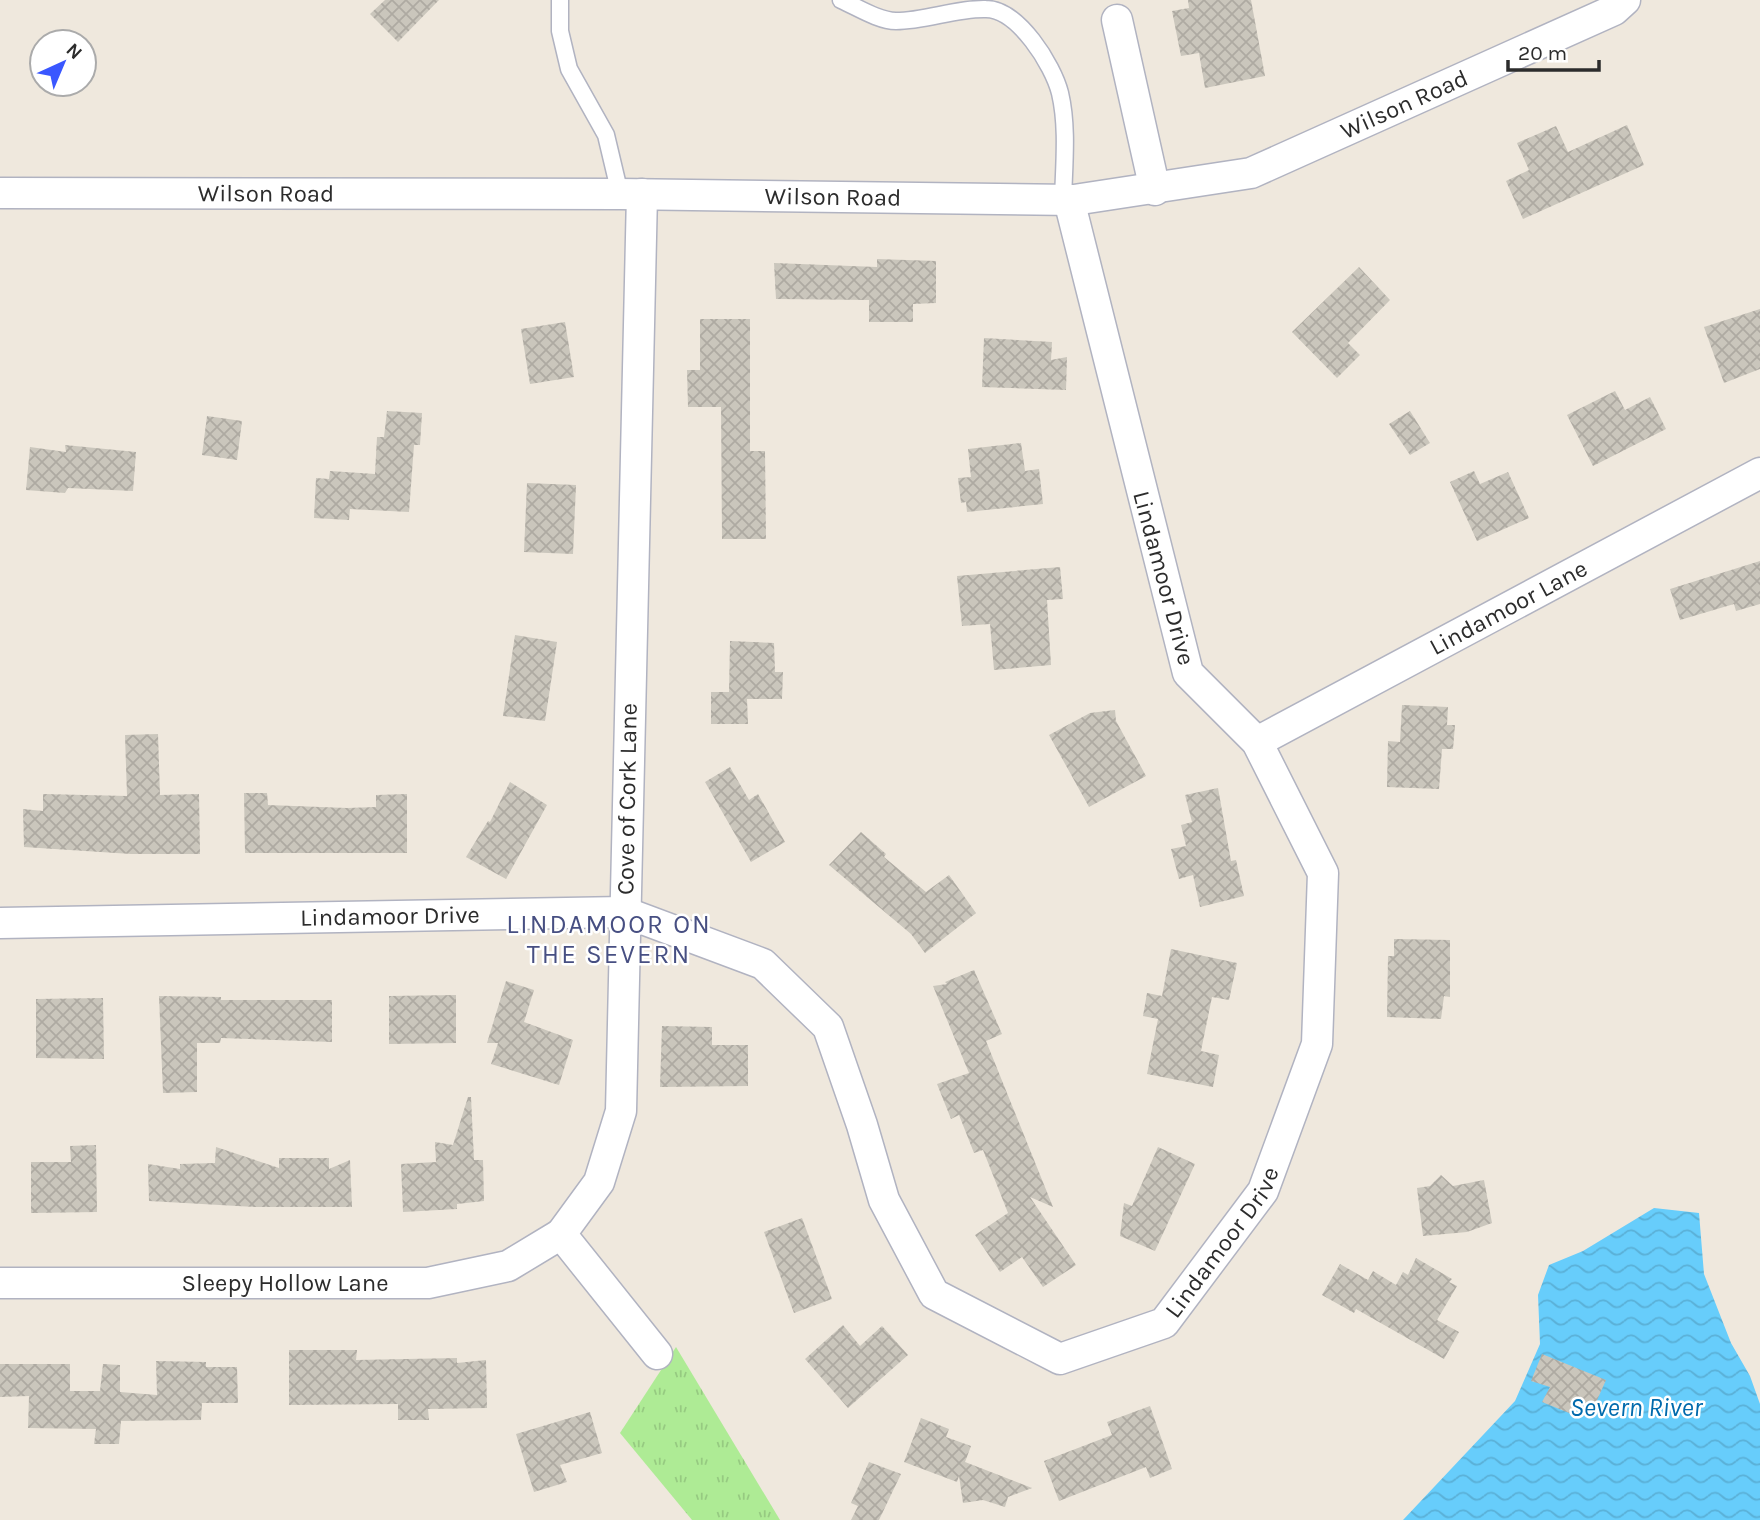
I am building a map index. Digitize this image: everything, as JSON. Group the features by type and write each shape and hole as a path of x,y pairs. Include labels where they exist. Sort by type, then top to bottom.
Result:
{"street":[{"name":"Wilson Road","path":"0,193 631,194 1066,200 1155,190 1251,173 1614,10 1625,0"},
{"path":"1117,20 1155,190"},
{"name":"Cove of Cork Lane","path":"561,1234 599,1182 621,1111 631,194"},
{"name":"Lindamoor Drive","path":"0,923 624,912 691,935 763,964 828,1027 862,1125 884,1200 934,1294 1060,1359 1164,1323 1263,1191 1317,1044 1323,873 1257,742 1188,673 1066,200"},
{"name":"Lindamoor Lane","path":"1257,742 1760,473"},
{"path":"561,1234 657,1354"},
{"name":"Sleepy Hollow Lane","path":"0,1283 428,1283 508,1266 561,1234"}],"lane":[{"path":"560,0 560,31 569,69 606,135 631,194"},
{"path":"841,0 894,21 968,9 991,9 1018,22 1034,43 1060,90 1064,119 1066,200"}],"green space":[{"path":"676,1347 780,1520 692,1520 620,1433"}],"water":[{"name":"Severn River","path":"1654,1208 1699,1213 1704,1274 1731,1343 1750,1376 1760,1404 1760,1520 1403,1520 1515,1401 1540,1344 1538,1295 1549,1265 1583,1251"}],"building":[{"path":"385,0 439,0 398,42 370,14"},
{"path":"1188,0 1251,0 1265,76 1205,88 1199,53 1181,56 1172,11 1189,8"},
{"path":"1627,125 1644,165 1523,219 1506,181 1529,170 1517,143 1556,126 1568,152"},
{"path":"877,259 936,261 936,303 913,304 913,322 869,322 869,300 776,299 774,263 877,267"},
{"path":"1359,267 1390,300 1348,343 1360,355 1337,378 1292,332"},
{"path":"1760,309 1760,369 1724,383 1704,327"},
{"path":"700,319 750,319 750,451 765,451 766,539 722,539 721,407 688,407 687,370 700,370"},
{"path":"565,322 574,377 530,384 521,329"},
{"path":"984,338 1052,342 1051,360 1067,357 1066,390 982,387"},
{"path":"1615,391 1625,410 1650,397 1666,429 1593,466 1567,415"},
{"path":"387,411 422,413 420,445 414,445 409,512 350,509 349,520 314,518 316,478 329,479 330,471 375,474 377,437 384,437"},
{"path":"1410,411 1430,443 1410,455 1389,424"},
{"path":"207,416 242,421 237,460 202,455"},
{"path":"1021,443 1025,471 1039,469 1043,504 967,512 966,502 961,503 958,478 971,477 968,449"},
{"path":"65,445 136,452 133,491 68,488 65,493 26,490 30,447 66,452"},
{"path":"1474,471 1480,484 1508,472 1529,518 1477,541 1450,482"},
{"path":"527,483 576,485 573,554 524,552"},
{"path":"1760,561 1760,604 1736,611 1734,604 1680,620 1670,589"},
{"path":"1060,567 1063,599 1047,600 1051,665 994,670 990,624 962,626 957,576"},
{"path":"515,635 557,642 545,721 503,716"},
{"path":"730,641 774,643 775,672 783,672 782,699 747,699 748,724 711,724 711,692 729,692"},
{"path":"1402,705 1448,707 1447,725 1455,725 1453,749 1442,749 1439,789 1387,787 1388,741 1400,742"},
{"path":"1115,710 1116,721 1146,776 1089,807 1049,735 1090,713"},
{"path":"158,734 160,795 199,794 200,854 131,854 24,847 23,809 43,811 43,794 127,796 125,735"},
{"path":"730,767 749,800 758,794 785,842 751,862 705,782"},
{"path":"510,782 547,805 506,879 466,857 488,821 490,822"},
{"path":"1218,788 1231,861 1236,860 1244,896 1200,907 1193,875 1179,879 1171,849 1186,846 1181,825 1192,822 1185,795"},
{"path":"244,793 267,793 268,805 347,808 376,807 376,795 407,794 407,853 245,853"},
{"path":"861,832 886,854 884,857 926,892 949,875 976,913 925,953 911,934 829,865"},
{"path":"1394,939 1450,940 1450,997 1444,996 1441,1019 1387,1017 1388,956 1394,956"},
{"path":"1171,949 1237,963 1229,1000 1212,997 1201,1051 1219,1055 1213,1087 1147,1074 1158,1019 1143,1016 1147,993 1162,996"},
{"path":"974,970 1002,1034 986,1041 1053,1207 1030,1197 1076,1265 1043,1287 1022,1257 1000,1272 975,1235 1008,1213 983,1150 974,1153 959,1115 951,1119 937,1084 969,1073 933,986 947,984 945,982"},
{"path":"506,981 534,990 524,1022 573,1040 559,1085 491,1064 498,1043 487,1043"},
{"path":"456,995 456,1043 389,1044 389,996"},
{"path":"159,996 221,997 221,1000 332,1000 332,1042 221,1038 220,1043 197,1043 197,1092 163,1093"},
{"path":"103,998 104,1059 36,1058 36,999"},
{"path":"662,1026 712,1027 712,1045 748,1045 748,1086 660,1087"},
{"path":"468,1097 471,1097 474,1160 483,1160 484,1201 457,1204 457,1209 403,1212 401,1164 436,1162 435,1142 453,1145"},
{"path":"96,1145 97,1212 31,1213 31,1162 71,1162 70,1146"},
{"path":"216,1147 279,1168 279,1158 329,1158 329,1169 350,1160 352,1207 255,1207 149,1201 148,1164 180,1169 180,1164 215,1163"},
{"path":"1158,1147 1195,1164 1155,1251 1120,1236 1124,1203 1132,1206"},
{"path":"1441,1175 1453,1186 1484,1180 1492,1223 1467,1232 1423,1236 1417,1188 1430,1186"},
{"path":"802,1218 832,1299 794,1313 764,1232"},
{"path":"1416,1258 1452,1279 1449,1282 1457,1286 1437,1320 1459,1332 1444,1359 1356,1309 1354,1313 1322,1295 1340,1264 1368,1280 1373,1271 1396,1285 1403,1272 1408,1275"},
{"path":"843,1325 860,1346 882,1326 908,1355 848,1408 805,1359"},
{"path":"289,1350 357,1350 356,1360 457,1358 457,1363 486,1360 487,1408 428,1409 429,1420 398,1420 398,1404 289,1405"},
{"path":"1542,1354 1606,1380 1594,1407 1579,1401 1574,1415 1542,1402 1550,1387 1531,1381"},
{"path":"156,1361 206,1362 206,1367 237,1367 238,1403 202,1403 201,1420 121,1421 119,1444 94,1444 96,1429 28,1428 29,1396 0,1397 0,1364 70,1364 70,1391 100,1391 103,1364 120,1365 120,1392 157,1395"},
{"path":"1150,1406 1172,1469 1150,1478 1146,1467 1059,1501 1044,1461 1112,1435 1107,1422"},
{"path":"590,1412 602,1453 560,1465 567,1482 534,1492 516,1434"},
{"path":"921,1418 949,1429 946,1437 971,1446 965,1462 1032,1488 1008,1497 1005,1507 983,1500 963,1503 959,1476 957,1482 904,1462"},
{"path":"869,1462 901,1474 879,1520 851,1520 858,1506 851,1503"}],"district":[{"name":"LINDAMOOR ON THE SEVERN","path":"609,939"}]}
